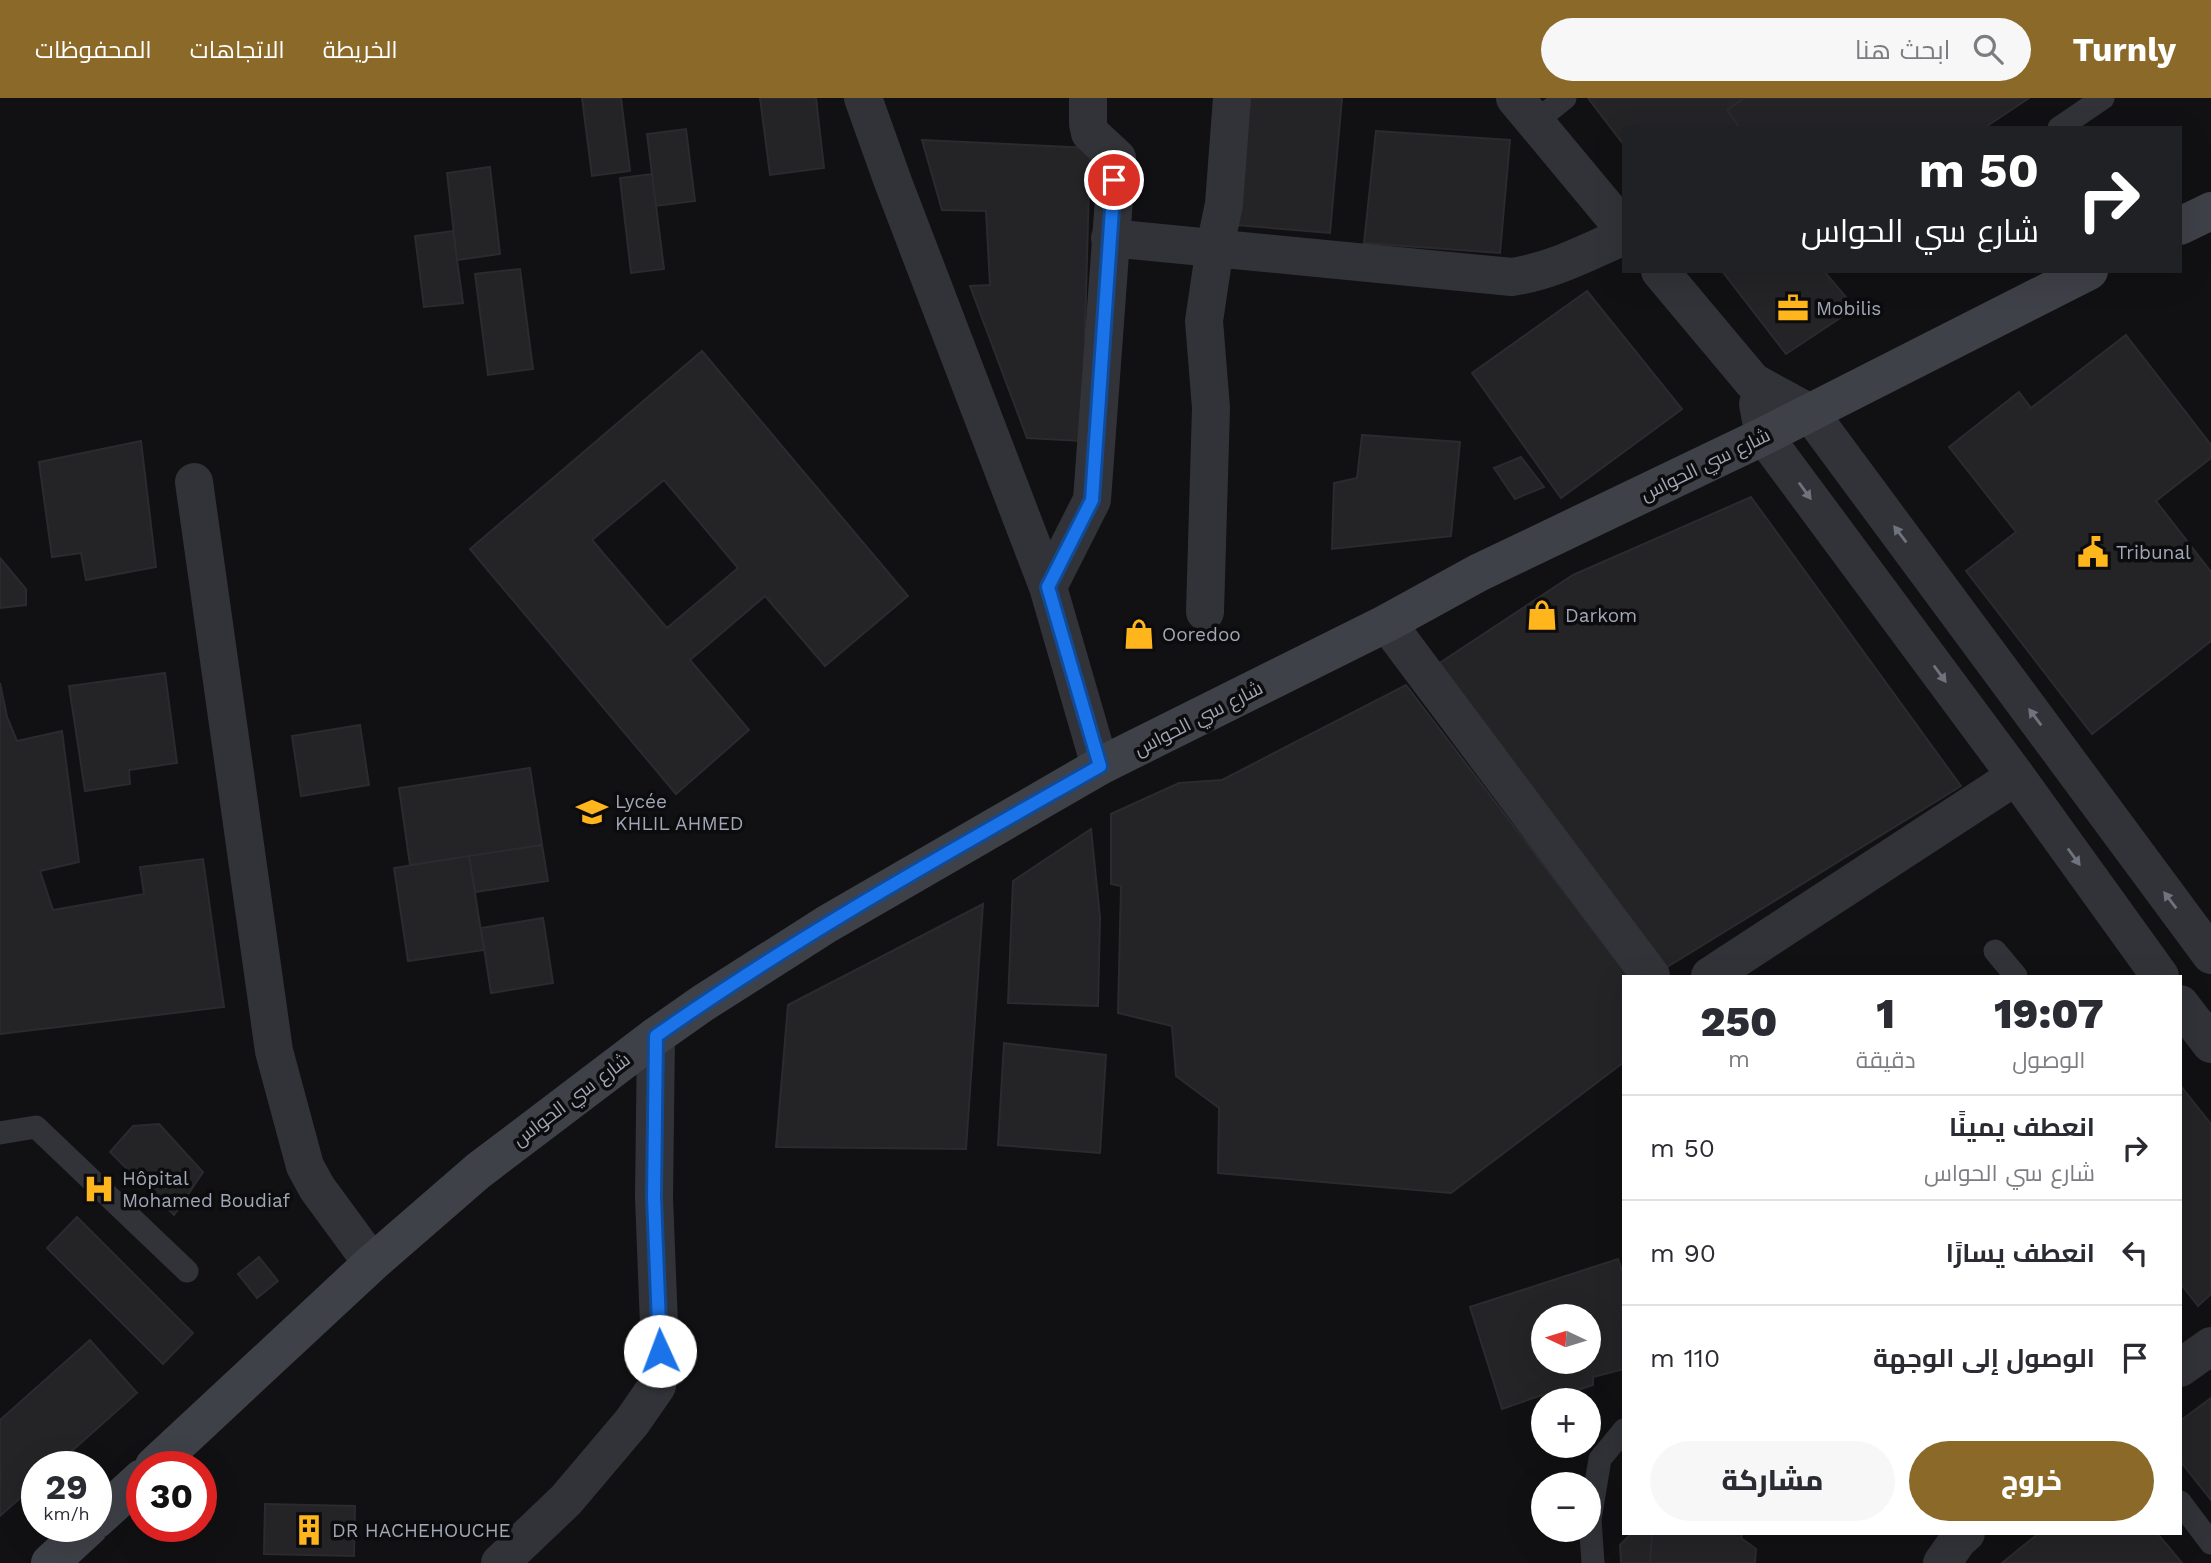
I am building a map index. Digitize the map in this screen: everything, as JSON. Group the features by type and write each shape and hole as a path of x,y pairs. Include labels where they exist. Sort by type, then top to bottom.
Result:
{"street":[{"path":"863,98 892,182 1048,587 1100,766"},
{"path":"1048,587 1092,500 1117,158 1090,133 1088,98"},
{"path":"1205,612 1211,408 1204,321 1224,204 1232,98"},
{"path":"1525,110 1622,227"},
{"path":"2182,225 2211,211"},
{"path":"1110,238 1512,277 1533,274 1622,237"},
{"path":"1662,273 1753,382 1810,413 2211,955"},
{"name":"شارع سي الحواس","path":"170,1451 372,1263 478,1171 656,1036 827,924 1100,766 1387,623 1478,573 1764,436 2085,273"},
{"path":"1753,382 1764,436 2016,776 2159,975"},
{"path":"194,482 274,1051 305,1166 317,1188 372,1263"},
{"path":"1387,623 1650,975"},
{"path":"1712,975 2016,776"},
{"path":"2182,1007 2211,1044"},
{"path":"500,1563 566,1500 632,1422 657,1386 660,1351 654,1197 656,1036"},
{"path":"2182,1367 2211,1346"},
{"path":"112,1505 126,1493"},
{"path":"1942,1563 1964,1535"},
{"path":"50,1563 73,1542"}],"lane":[{"path":"1525,110 1565,98"},
{"path":"2062,126 2103,98"},
{"path":"1995,951 2015,975"},
{"path":"0,1133 36,1127 187,1271"},
{"path":"1593,1563 1590,1519 1600,1459 1622,1432"},
{"path":"2182,1505 2211,1544"}],"building":[{"path":"582,98 621,98 630,171 592,176"},
{"path":"760,98 816,98 824,168 770,175"},
{"path":"1246,98 1342,98 1330,233 1236,225"},
{"path":"1588,98 1744,98 1727,110 1739,126 1622,126 1622,142"},
{"path":"1744,98 2029,98 1987,126 1739,126 1727,110"},
{"path":"686,129 695,201 656,206 647,134"},
{"path":"1376,131 1510,140 1500,253 1364,243"},
{"path":"922,140 1090,148 1082,441 1027,438 970,286 990,285 986,211 942,210"},
{"path":"490,167 500,254 457,260 447,173"},
{"path":"652,174 664,269 631,273 620,178"},
{"path":"453,231 463,303 424,307 415,236"},
{"path":"520,269 533,369 488,375 475,274"},
{"path":"1724,273 1826,273 1855,308 1786,354"},
{"path":"1587,291 1682,409 1561,498 1472,373"},
{"name":"Tribunal","path":"2126,335 2211,445 2211,458 2156,501 2211,572 2211,641 2092,734 1966,571 2016,532 1949,447 2019,392 2031,408"},
{"path":"702,351 908,596 825,666 765,596 690,660 749,730 676,794 470,549","holes":["664,480 738,568 667,628 592,540"]},
{"path":"1362,435 1460,442 1451,536 1332,549 1334,483 1357,478"},
{"path":"141,441 156,567 86,580 81,553 52,557 39,462"},
{"path":"1521,457 1544,487 1515,499 1494,468"},
{"path":"1751,497 1961,786 1664,969 1438,664 1573,575"},
{"path":"0,558 26,589 26,605 0,608"},
{"path":"165,673 177,763 129,770 130,784 85,791 69,686"},
{"path":"0,683 7,717 17,741 62,731 79,862 40,871 53,910 144,894 140,867 203,859 224,1007 0,1034"},
{"path":"1406,685 1627,975 1622,975 1622,1064 1451,1193 1218,1173 1219,1108 1176,1076 1172,1026 1118,1013 1121,886 1111,884 1111,814 1179,783 1222,780"},
{"path":"360,725 369,785 301,796 292,736"},
{"path":"530,768 542,845 410,865 399,788"},
{"path":"1091,829 1100,917 1098,1006 1008,1003 1013,881"},
{"path":"542,845 548,881 475,892 469,856"},
{"path":"469,856 484,950 408,961 394,868"},
{"path":"983,904 966,1149 776,1147 788,1005"},
{"path":"543,918 553,983 491,993 481,928"},
{"path":"1004,1043 1106,1055 1100,1153 998,1145"},
{"path":"2182,1088 2211,1124 2211,1294 2198,1306 2182,1286"},
{"path":"159,1124 203,1172 174,1215 110,1152 133,1126"},
{"path":"77,1217 193,1333 163,1364 47,1248"},
{"path":"259,1257 278,1281 257,1298 238,1274"},
{"path":"1618,1259 1622,1270 1622,1370 1593,1377 1593,1385 1584,1388 1531,1388 1531,1399 1502,1409 1470,1307"},
{"path":"90,1340 137,1393 72,1451 21,1451 21,1497 0,1516 0,1420"},
{"path":"2211,1398 2211,1500 2182,1464 2182,1420"},
{"name":"DR HACHEHOUCHE","path":"265,1504 355,1506 354,1556 264,1554"},
{"path":"1630,1535 1652,1535 1650,1563 1621,1563 1620,1545"},
{"path":"1652,1535 1742,1535 1741,1538 1756,1549 1755,1563 1650,1563"},
{"path":"2037,1535 2159,1535 2182,1563 2002,1563"}],"place":[{"name":"Mobilis","path":"1793,308"},
{"name":"Tribunal","path":"2093,552"},
{"name":"Darkom","path":"1542,615"},
{"name":"Ooredoo","path":"1139,634"},
{"name":"Lycée KHLIL AHMED","path":"592,812"},
{"name":"Hôpital Mohamed Boudiaf","path":"99,1189"},
{"name":"DR HACHEHOUCHE","path":"309,1530"}],"route":[{"path":"660,1351 654,1197 656,1036 827,924 1100,766 1048,587 1092,500 1114,180"}]}
